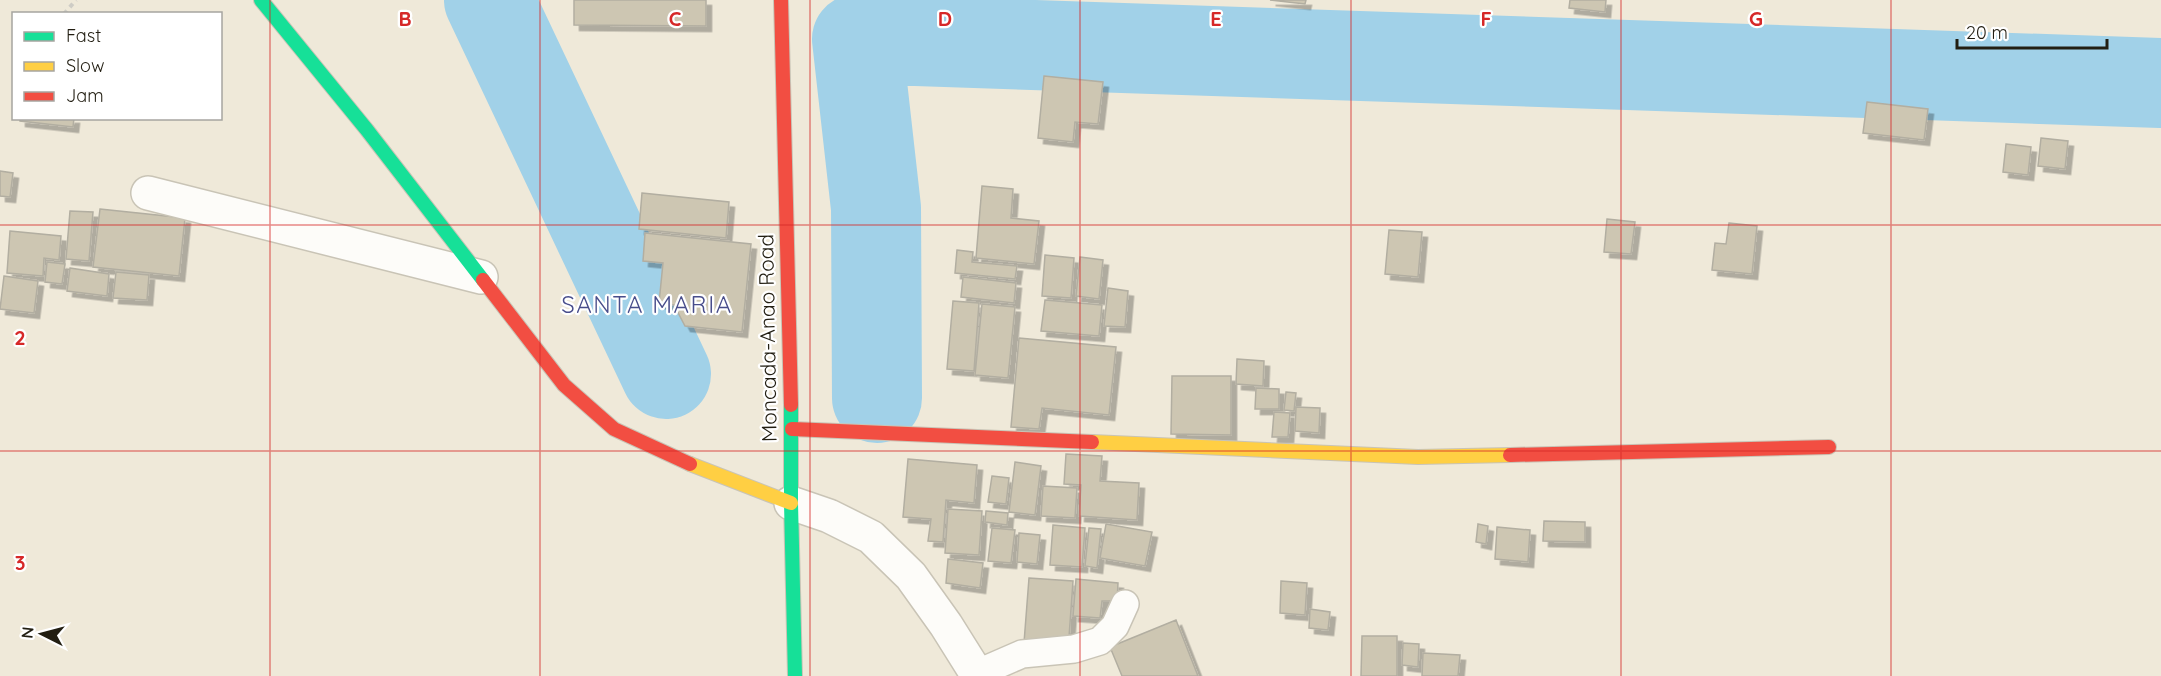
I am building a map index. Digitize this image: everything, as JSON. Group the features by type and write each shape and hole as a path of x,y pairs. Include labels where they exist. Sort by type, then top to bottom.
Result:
{"street":[{"path":"261,0 368,130 564,385 614,429 670,456 829,516 871,537 911,576 946,625 977,675"},
{"name":"Moncada-Anao Road","path":"781,0 792,429 790,503 795,676"},
{"path":"148,193 481,277"},
{"path":"792,429 1418,457 1829,447"}],"lane":[{"path":"977,675 1022,654 1074,649 1100,641 1115,626 1125,604"}],"path":[{"path":"66,12 76,0"}],"building":[{"path":"574,0 706,0 706,26 574,25"},
{"path":"1270,0 1306,0 1305,4"},
{"path":"1570,0 1606,0 1605,12 1569,8"},
{"path":"1044,76 1103,82 1098,124 1075,122 1073,142 1038,138"},
{"path":"1867,102 1928,109 1924,140 1863,133"},
{"path":"20,120 74,120 73,127"},
{"path":"2041,138 2068,141 2065,169 2038,166"},
{"path":"2006,144 2031,147 2028,175 2003,172"},
{"path":"0,171 13,173 10,197 0,196"},
{"path":"982,186 1013,189 1011,218 1039,221 1034,264 976,258"},
{"path":"642,193 729,202 726,238 639,229"},
{"path":"100,209 185,218 179,276 93,267"},
{"path":"70,211 93,212 89,261 66,259"},
{"path":"1607,219 1635,222 1631,254 1604,252"},
{"path":"1729,223 1757,226 1752,274 1712,270 1715,243 1726,244"},
{"path":"1389,230 1422,232 1418,277 1385,274"},
{"path":"10,231 61,236 59,260 44,258 43,276 7,273"},
{"path":"645,233 751,244 742,332 685,326 674,305 659,303 663,263 643,261"},
{"path":"957,250 973,252 972,262 1017,266 1015,279 955,273"},
{"path":"1045,255 1074,258 1071,298 1042,296"},
{"path":"1080,257 1103,260 1099,299 1076,296"},
{"path":"47,262 65,264 62,284 45,282"},
{"path":"70,268 109,274 107,296 67,291"},
{"path":"116,272 149,275 147,300 113,298"},
{"path":"4,276 38,281 34,313 0,309"},
{"path":"963,277 1016,283 1014,303 961,297"},
{"path":"1108,288 1128,291 1125,327 1104,326"},
{"path":"1045,300 1102,305 1099,336 1041,331"},
{"path":"953,301 979,303 974,371 947,369"},
{"path":"982,304 1015,307 1008,378 975,375"},
{"path":"1019,338 1116,347 1109,415 1042,408 1039,429 1011,427"},
{"path":"1237,359 1264,361 1263,386 1236,384"},
{"path":"1172,376 1231,376 1231,435 1171,434"},
{"path":"1256,388 1279,389 1279,409 1255,409"},
{"path":"1286,392 1296,393 1294,411 1284,410"},
{"path":"1296,407 1320,408 1319,433 1295,431"},
{"path":"1274,412 1290,413 1288,437 1272,437"},
{"path":"1066,454 1102,456 1100,481 1139,483 1137,520 1079,516 1081,485 1064,484"},
{"path":"908,459 977,465 974,503 946,500 943,542 928,541 931,519 903,517"},
{"path":"1015,462 1041,466 1035,515 1009,512"},
{"path":"992,476 1009,478 1006,504 988,502"},
{"path":"1043,486 1077,488 1075,518 1041,516"},
{"path":"948,509 982,511 979,555 945,553"},
{"path":"986,511 1008,513 1007,525 985,522"},
{"path":"1544,521 1585,522 1585,542 1543,541"},
{"path":"1106,524 1152,532 1145,566 1100,558"},
{"path":"1478,524 1488,526 1486,544 1476,542"},
{"path":"1053,525 1085,528 1082,567 1050,565"},
{"path":"1497,527 1530,530 1528,562 1495,559"},
{"path":"992,528 1015,530 1011,563 988,561"},
{"path":"1089,528 1101,529 1097,568 1085,566"},
{"path":"1019,533 1040,535 1037,564 1017,562"},
{"path":"948,559 983,563 980,588 946,583"},
{"path":"1029,578 1073,581 1069,637 1024,643"},
{"path":"1076,579 1118,583 1117,601 1102,601 1100,618 1073,616"},
{"path":"1281,581 1307,583 1305,615 1280,613"},
{"path":"1310,609 1330,612 1328,630 1309,628"},
{"path":"1176,620 1198,676 1122,676 1110,647"},
{"path":"1362,636 1397,636 1397,676 1361,676"},
{"path":"1403,643 1419,644 1418,667 1402,665"},
{"path":"1423,653 1460,655 1458,676 1422,676"}],"waterway":[{"path":"489,0 666,374"},
{"path":"877,398 876,208 857,39 2161,83"}],"traffic: fast":[{"path":"261,0 367,130 483,280"},
{"path":"791,405 795,676"}],"traffic: slow":[{"path":"1092,442 1418,457 1510,455"},
{"path":"690,464 791,503"}],"traffic: jam":[{"path":"781,0 791,405"},
{"path":"483,280 564,385 614,429 690,464"},
{"path":"792,429 1092,442"},
{"path":"1510,455 1829,447"}],"district":[{"name":"SANTA MARIA","path":"647,305"}]}
